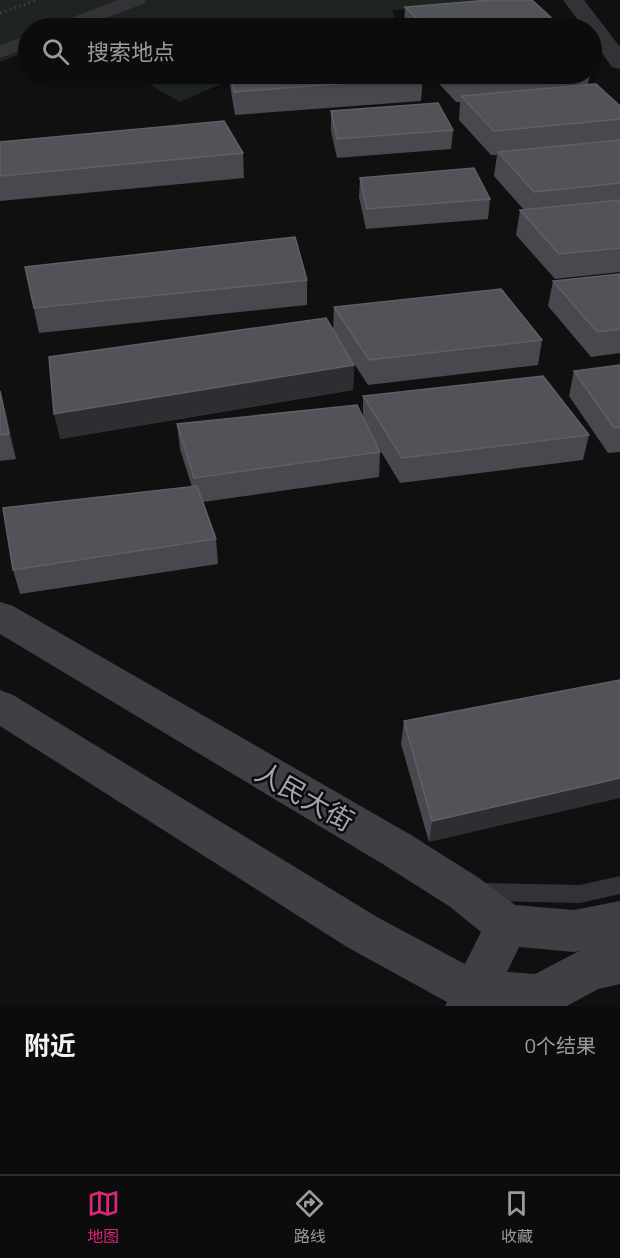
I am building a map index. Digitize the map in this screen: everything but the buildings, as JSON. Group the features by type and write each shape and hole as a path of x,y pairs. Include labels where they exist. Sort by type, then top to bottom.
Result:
{"main road":[{"name":"人民大街","path":"0,616 386,843 464,892 507,925"},
{"path":"0,706 362,932 445,978 472,999 535,1002 595,954 620,922"},
{"path":"472,999 507,925 595,954"}],"street":[{"path":"88,18 136,0"},
{"path":"573,0 587,18"},
{"path":"602,38 620,62"},
{"path":"0,52 18,45"}],"lane":[{"path":"464,892 580,894 620,885"}],"path":[{"path":"0,13 37,0"}],"shaded area":[{"path":"0,0 520,0 392,10 396,18 18,18 18,55 0,62"},
{"path":"149,84 221,84 180,102"}]}
